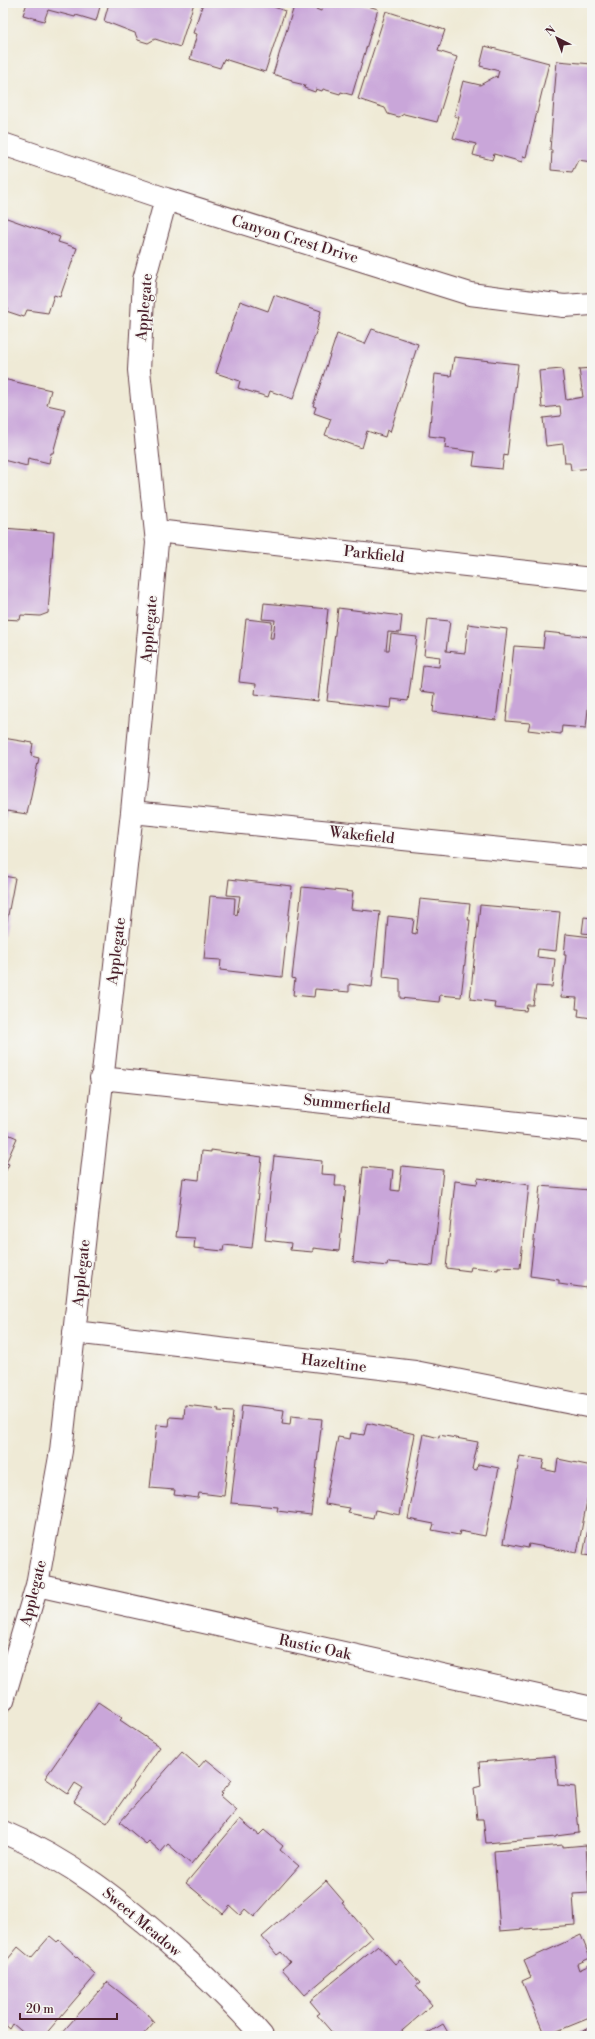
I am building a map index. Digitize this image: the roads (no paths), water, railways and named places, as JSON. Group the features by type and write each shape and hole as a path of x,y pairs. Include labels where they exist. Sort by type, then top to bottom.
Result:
{"street":[{"name":"Canyon Crest Drive","path":"3,144 166,199 470,294 564,306 592,304"},
{"name":"Applegate","path":"3,1700 37,1585 61,1452 132,812 157,543 139,370 144,280 166,199"},
{"name":"Parkfield","path":"156,531 592,579"},
{"name":"Wakefield","path":"132,812 592,858"},
{"name":"Summerfield","path":"102,1078 592,1131"},
{"name":"Hazeltine","path":"74,1332 415,1372 592,1407"},
{"name":"Rustic Oak","path":"37,1585 592,1708"},
{"name":"Sweet Meadow","path":"3,1832 64,1863 108,1892 205,1976 262,2036"}]}
